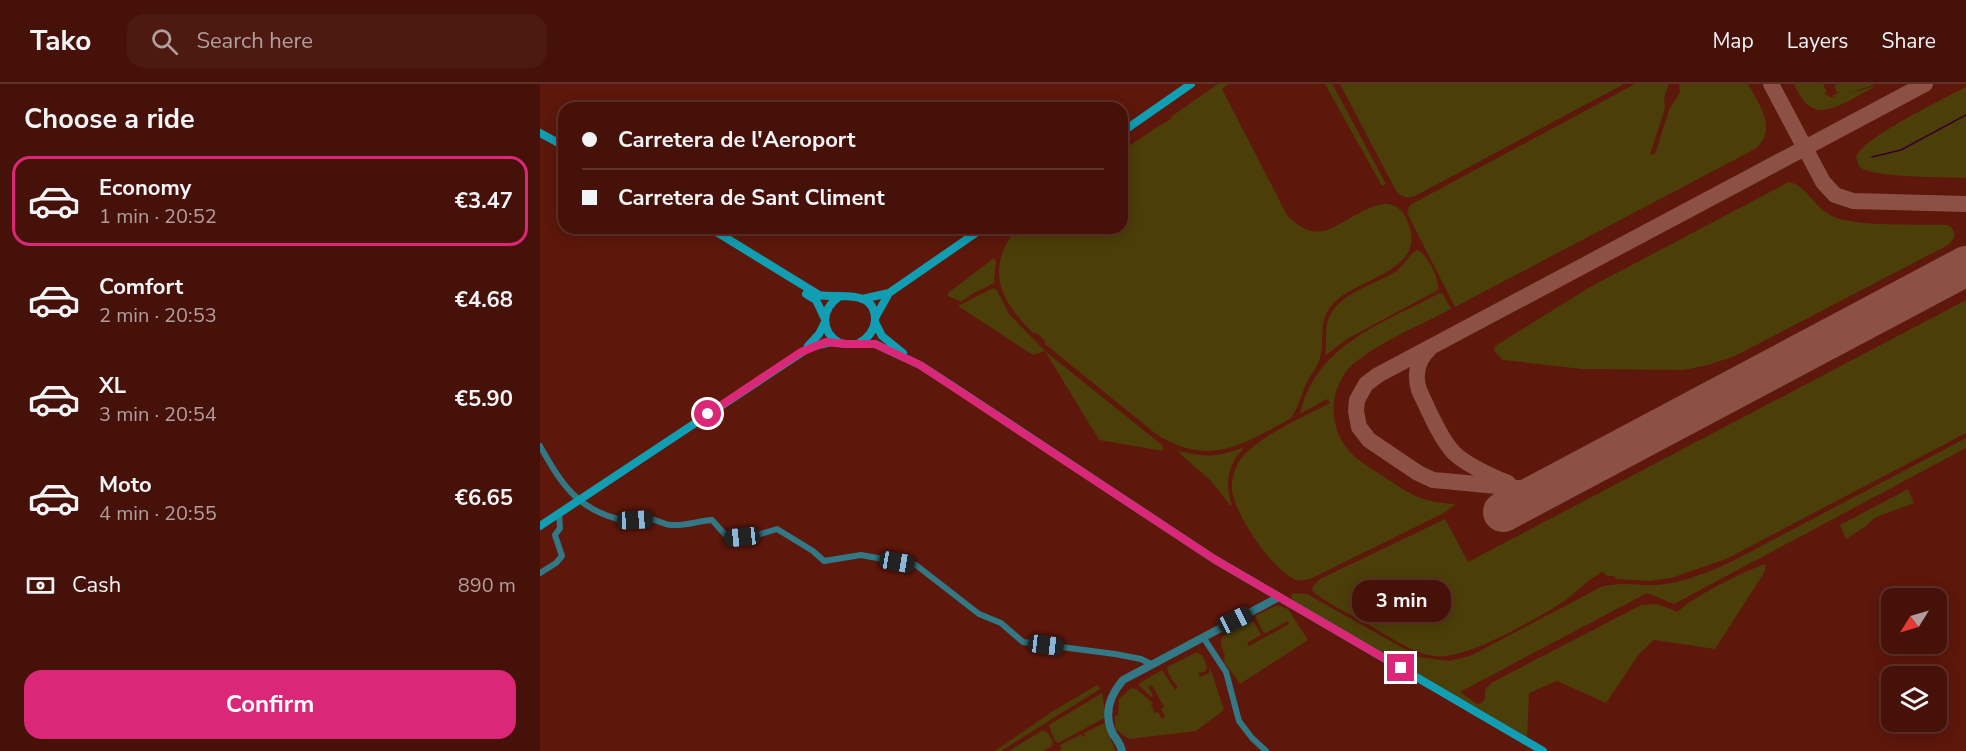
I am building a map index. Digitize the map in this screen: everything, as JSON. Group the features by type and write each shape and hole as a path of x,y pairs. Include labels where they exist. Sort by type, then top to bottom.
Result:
{"main road":[{"path":"1128,128 1191,84"},
{"path":"540,133 558,143"},
{"path":"719,234 816,300 828,332 840,343"},
{"path":"720,234 812,292 827,297 853,295 862,299 870,305 874,320 887,340 920,365 1214,559 1543,751"},
{"path":"862,299 889,293 974,234"},
{"path":"857,344 871,333 874,320 889,293"},
{"path":"540,526 801,352 819,334 829,306 839,297"},
{"path":"801,352 826,342 875,344 920,365"}],"street":[{"path":"540,446 556,473 577,500 619,520 648,519 663,521 669,525 695,524 712,520 729,539 777,530 813,551 824,561 861,555 916,565 979,614 1001,623 1023,642 1115,654 1141,659 1151,664"},
{"path":"540,573 556,563 562,556 555,535 560,528 559,513"},
{"path":"1122,751 1119,741 1110,728 1111,697 1123,680 1279,597"},
{"path":"1203,637 1226,672 1239,721 1251,738 1266,751"}],"shaded area":[{"path":"1218,84 1229,84 1222,89 1287,215 1294,222 1308,230 1323,231 1371,207 1383,204 1393,205 1403,213 1410,228 1411,243 1406,255 1397,265 1342,296 1328,311 1323,324 1319,361 1290,419 1240,444 1209,451 1175,444 1156,434 1045,344 1038,334 1033,333 1012,309 1000,284 1001,257 1013,234 1128,234 1128,147 1171,119 1172,116"},
{"path":"1325,84 1332,84 1334,87 1386,184 1382,186"},
{"path":"1340,84 1624,84 1415,196 1409,197 1402,196 1396,191"},
{"path":"1635,84 1669,84 1664,98 1665,108 1650,155 1655,154 1669,110 1680,92 1679,84 1748,84 1765,117 1765,134 1755,149 1455,307 1407,213 1410,205"},
{"path":"1794,84 1823,84 1829,96 1826,92 1825,94 1832,98 1876,86 1837,106 1821,110 1808,105"},
{"path":"1837,84 1876,84 1841,96 1831,97 1841,91 1837,92 1834,86"},
{"path":"1966,87 1966,178 1894,175 1868,171 1859,167 1856,157 1873,140 1905,119"},
{"path":"1789,182 1806,192 1820,208 1842,220 1905,225 1948,225 1954,232 1953,240 1948,245 1735,356 1708,365 1684,370 1582,369 1503,360 1494,351 1495,346 1590,287"},
{"path":"1418,250 1422,252 1432,267 1438,290 1347,339 1325,356 1327,323 1331,313 1338,305 1355,292 1395,272"},
{"path":"994,258 996,262 994,283 961,302 948,296 948,293"},
{"path":"993,288 997,290 1009,314 1045,351 1033,355 958,306"},
{"path":"1440,293 1443,294 1451,309 1394,338 1354,364 1340,381 1334,402 1334,413 1338,434 1358,460 1416,496 1455,505 1442,514 1312,578 1301,581 1294,579 1265,553 1240,513 1232,490 1233,476 1238,463 1255,445 1267,437 1330,403 1327,399 1300,414 1308,390 1320,370 1336,353 1375,326"},
{"path":"1966,300 1966,433 1726,559 1671,578 1649,581 1617,579 1603,572 1560,604 1516,629 1479,646 1446,656 1424,654 1408,647 1332,605 1312,591 1313,586 1320,579 1445,519 1468,562"},
{"path":"1045,351 1162,445 1163,451 1099,440"},
{"path":"1966,438 1966,448 1674,604 1647,593 1460,692 1477,704 1482,703 1485,690 1491,683 1641,605 1657,604 1678,612 1719,585 1766,564 1764,573 1715,649 1654,640 1639,654 1606,703 1557,681 1529,693 1527,737 1293,601 1291,596 1292,593 1307,594 1419,657 1449,661 1470,656 1601,587 1616,584 1666,584 1694,577 1729,563"},
{"path":"1242,448 1229,475 1228,490 1232,505 1211,481 1177,451 1209,456"},
{"path":"1908,489 1914,503 1874,518 1846,539 1840,525"},
{"path":"1277,605 1288,609 1308,640 1240,684 1224,662 1225,659 1223,660 1225,656 1221,639 1252,621 1261,635 1247,643 1249,646 1289,624 1288,621 1266,633 1263,632 1255,616"},
{"path":"1197,652 1203,656 1207,667 1205,672 1198,673 1200,677 1209,673 1210,667 1224,710 1196,731 1129,739 1115,729 1119,699 1131,688 1136,689 1153,703 1151,705 1155,713 1158,712 1162,719 1165,717 1161,709 1164,707 1152,685 1148,687 1153,696 1151,697 1138,684 1162,670 1175,690 1178,687 1170,677 1172,676 1169,675 1167,667"},
{"path":"1097,685 1100,689 1001,751 995,751 1050,713"},
{"path":"1102,693 1106,717 1056,742 1058,740 1055,741 1049,725"},
{"path":"1104,723 1107,724 1108,733 1116,751 1061,751 1060,745 1082,734 1083,737 1085,736 1084,733"},
{"path":"1043,730 1048,733 1053,742 1051,747 1043,751 1009,751"}],"waterway":[{"path":"1872,157 1901,150 1966,115"}],"taxiway":[{"path":"1771,84 1823,182 1835,195 1853,201 1966,204"},
{"path":"1554,485 1527,489 1433,480 1418,473 1369,440 1359,427 1356,411 1357,400 1366,384 1378,375 1925,84"},
{"path":"1430,348 1420,362 1417,373 1418,384 1439,431 1449,447 1460,458 1508,483"}],"runway":[{"path":"1503,512 1966,266"}],"route":[{"path":"708,414 801,352 820,343 852,345 865,343 884,347 920,365 1214,559 1401,668"}]}
